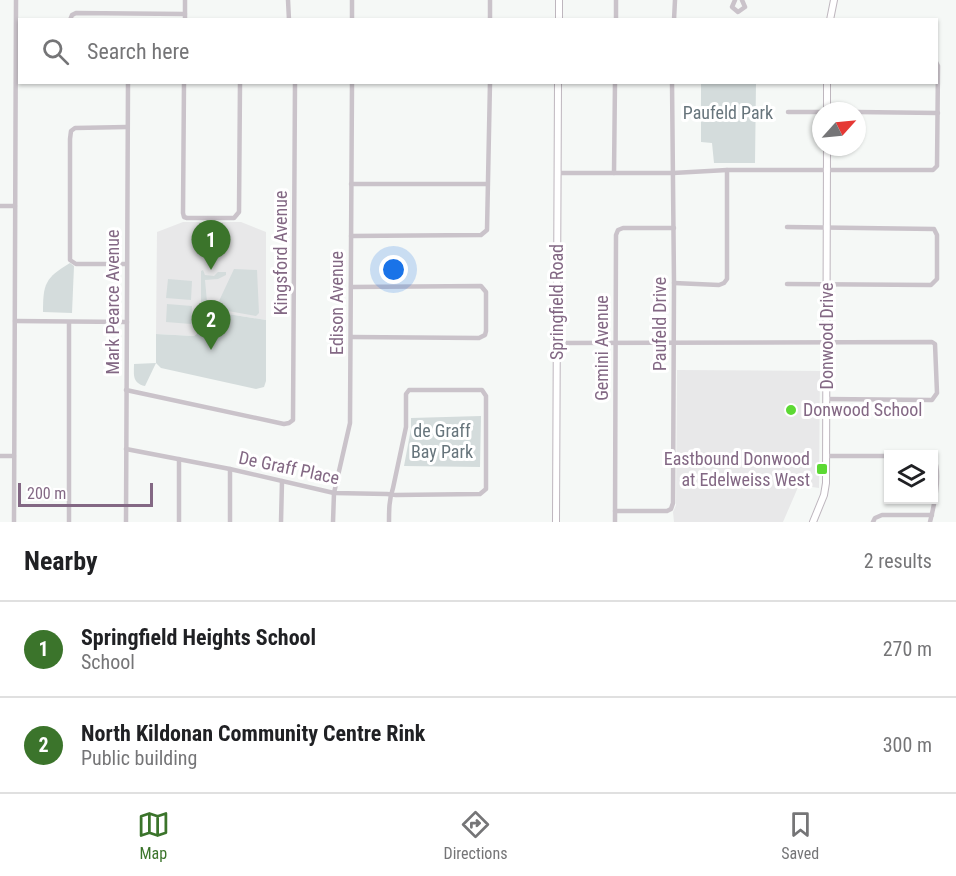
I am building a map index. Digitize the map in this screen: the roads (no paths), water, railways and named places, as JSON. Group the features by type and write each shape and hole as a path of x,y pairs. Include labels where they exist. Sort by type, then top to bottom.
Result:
{"street":[{"path":"14,522 18,70 16,0"},
{"path":"71,18 76,13 185,17 185,0"},
{"path":"288,0 289,18"},
{"path":"352,0 352,18"},
{"path":"490,0 490,18"},
{"path":"558,18 559,0"},
{"path":"616,0 616,18"},
{"path":"674,18 675,0"},
{"path":"735,0 732,7 738,12 745,7 742,0"},
{"path":"830,18 834,0"},
{"path":"558,173 936,169 938,66"},
{"name":"Mark Pearce Avenue","path":"126,522 128,84"},
{"path":"184,84 183,213 187,218 234,218 239,212 240,84"},
{"name":"Kingsford Avenue","path":"126,390 284,424 291,423 294,417 295,84"},
{"name":"Edison Avenue","path":"333,522 334,493 350,423 352,84"},
{"path":"351,236 481,235 487,230 490,84"},
{"name":"Springfield Road","path":"556,522 558,84"},
{"path":"614,173 615,84"},
{"name":"Paufeld Drive","path":"615,511 665,512 672,506 674,228 672,84"},
{"path":"827,84 827,102"},
{"path":"788,112 812,112"},
{"path":"866,112 938,113"},
{"path":"126,264 76,264 70,260 70,151 71,134 75,128 127,127"},
{"name":"Donwood Drive","path":"813,522 825,489 827,156"},
{"path":"674,283 719,285 724,284 727,279 727,170"},
{"path":"351,184 487,184"},
{"path":"0,206 15,206"},
{"path":"787,227 933,229 937,235 937,279 931,285 787,284"},
{"name":"Gemini Avenue","path":"615,522 616,235 618,230 674,228"},
{"path":"351,287 482,286 486,292 486,331 485,335 479,338 351,337"},
{"path":"15,321 127,322"},
{"path":"69,322 69,522"},
{"path":"557,343 932,342 937,349 937,393 932,400 826,399"},
{"name":"De Graff Place","path":"126,449 334,493 391,494 480,494 486,489 485,392 482,390 412,389 406,394 406,427 391,494"},
{"path":"0,456 14,456"},
{"path":"826,456 884,456"},
{"path":"179,459 179,522"},
{"path":"230,470 230,522"},
{"path":"281,522 282,481"},
{"path":"389,522 391,494"},
{"path":"930,522 934,504"},
{"path":"873,522 882,514 932,515"}],"place":[{"name":"Springfield Heights School","path":"211,270"},
{"name":"North Kildonan Community Centre Rink","path":"211,350"},
{"name":"Donwood School","path":"791,410"},
{"name":"Eastbound Donwood at Edelweiss West","path":"822,469"}],"park label":[{"name":"Paufeld Park","path":"728,113"},
{"name":"de Graff Bay Park","path":"442,441"}]}
